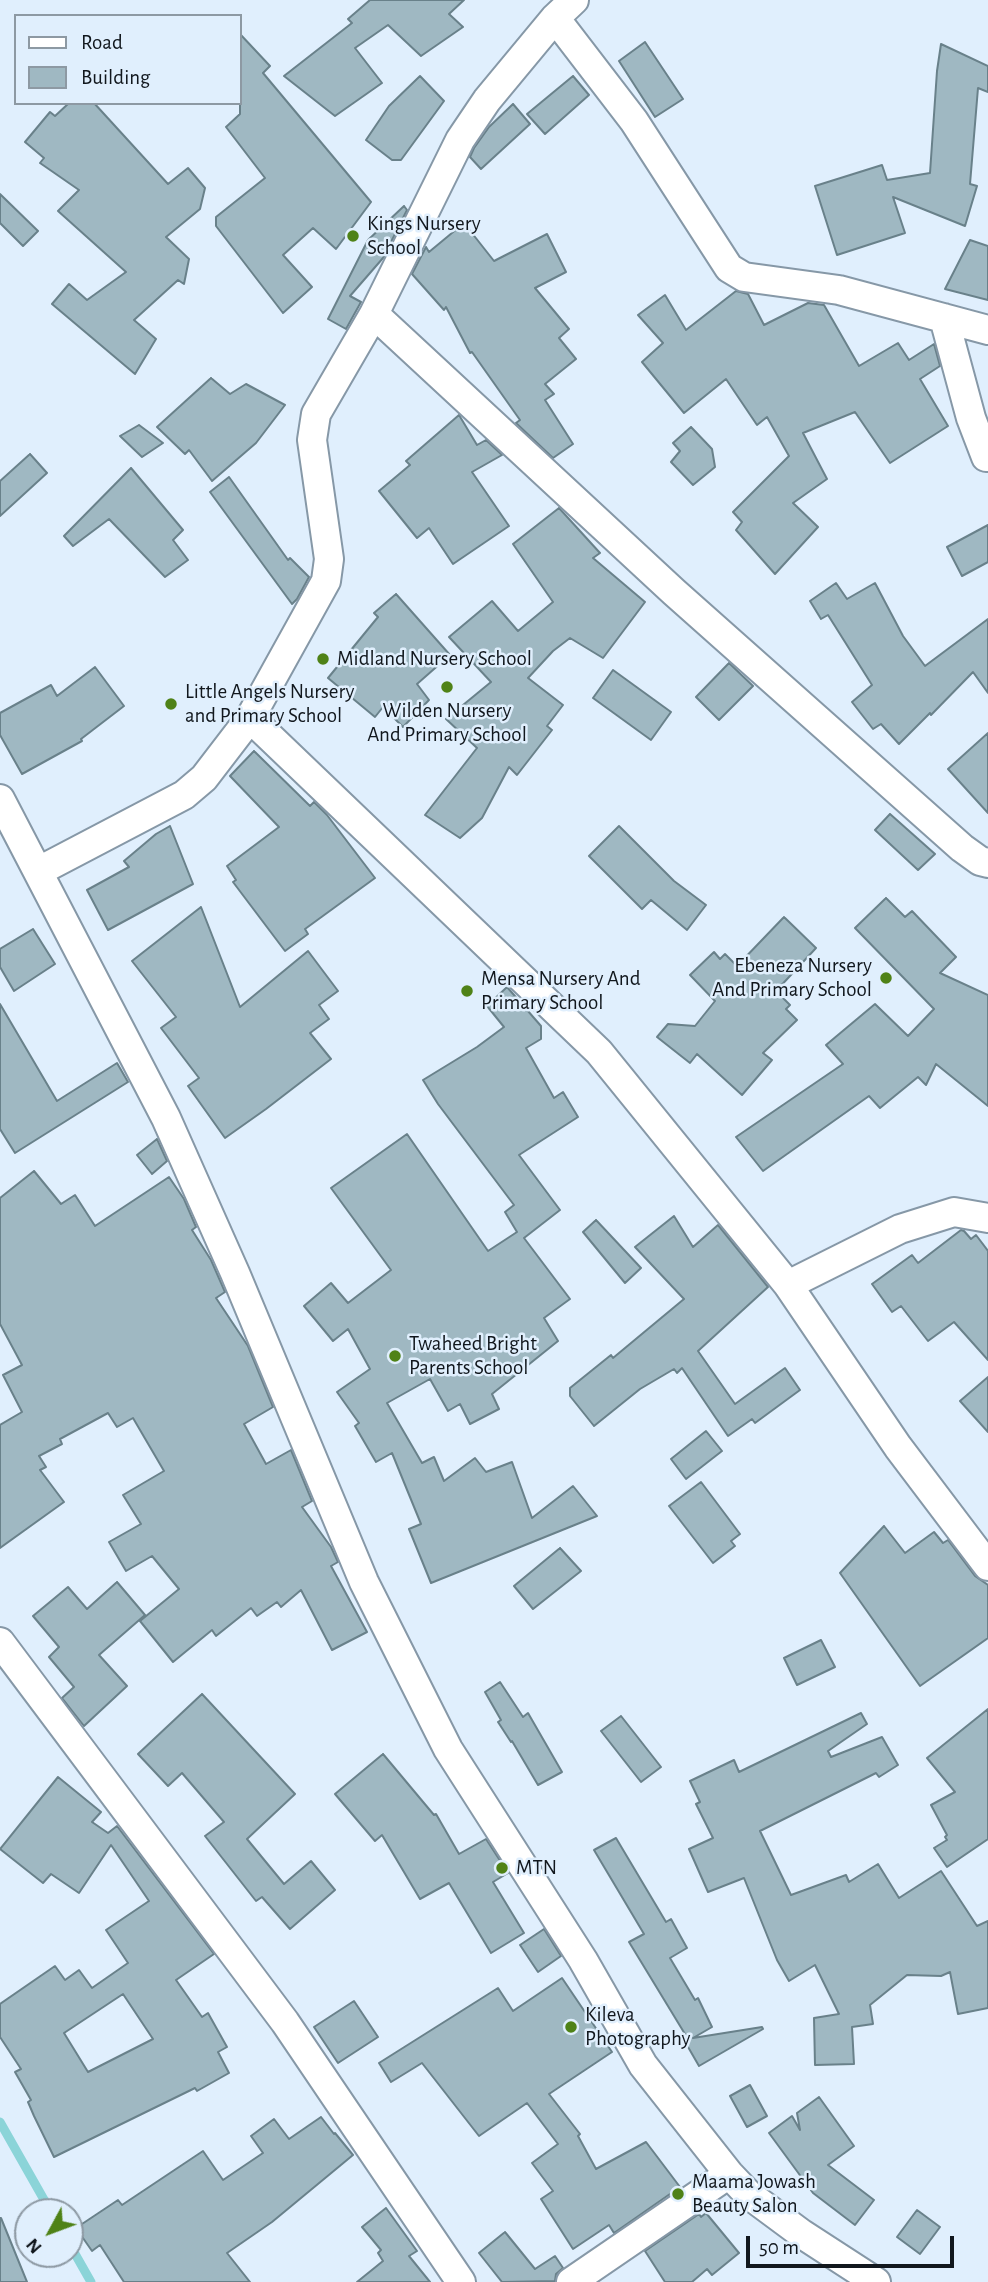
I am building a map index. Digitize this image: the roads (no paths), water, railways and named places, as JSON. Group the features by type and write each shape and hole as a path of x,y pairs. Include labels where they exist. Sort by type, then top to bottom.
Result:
{"street":[{"path":"38,871 184,795 204,778 250,718 326,581 329,559 312,440 316,414 374,314 460,139 486,100 565,9 729,268 744,277 839,290 988,330"},
{"path":"374,314 685,601 962,848 980,861 988,863"},
{"path":"944,318 971,418 986,457"},
{"path":"250,718 599,1052 788,1285 898,1447 988,1566"},
{"path":"0,799 166,1118 235,1273 364,1582 448,1749 583,1961 643,2065 729,2174 748,2194 802,2234 876,2282"},
{"path":"788,1285 900,1229 954,1212 988,1218"},
{"path":"0,1642 285,2022 461,2282"},
{"path":"571,2282 729,2174"}],"waterway":[{"path":"0,2122 43,2198"},
{"path":"83,2268 91,2282"}],"place":[{"name":"Kings Nursery School","path":"353,236"},
{"name":"Midland Nursery School","path":"323,659"},
{"name":"Wilden Nursery And Primary School","path":"447,687"},
{"name":"Little Angels Nursery and Primary School","path":"171,704"},
{"name":"Ebeneza Nursery And Primary School","path":"886,978"},
{"name":"Mensa Nursery And Primary School","path":"467,991"},
{"name":"Twaheed Bright Parents School","path":"395,1356"},
{"name":"MTN","path":"502,1868"},
{"name":"Kileva Photography","path":"571,2027"},
{"name":"Maama Jowash Beauty Salon","path":"678,2194"}]}
